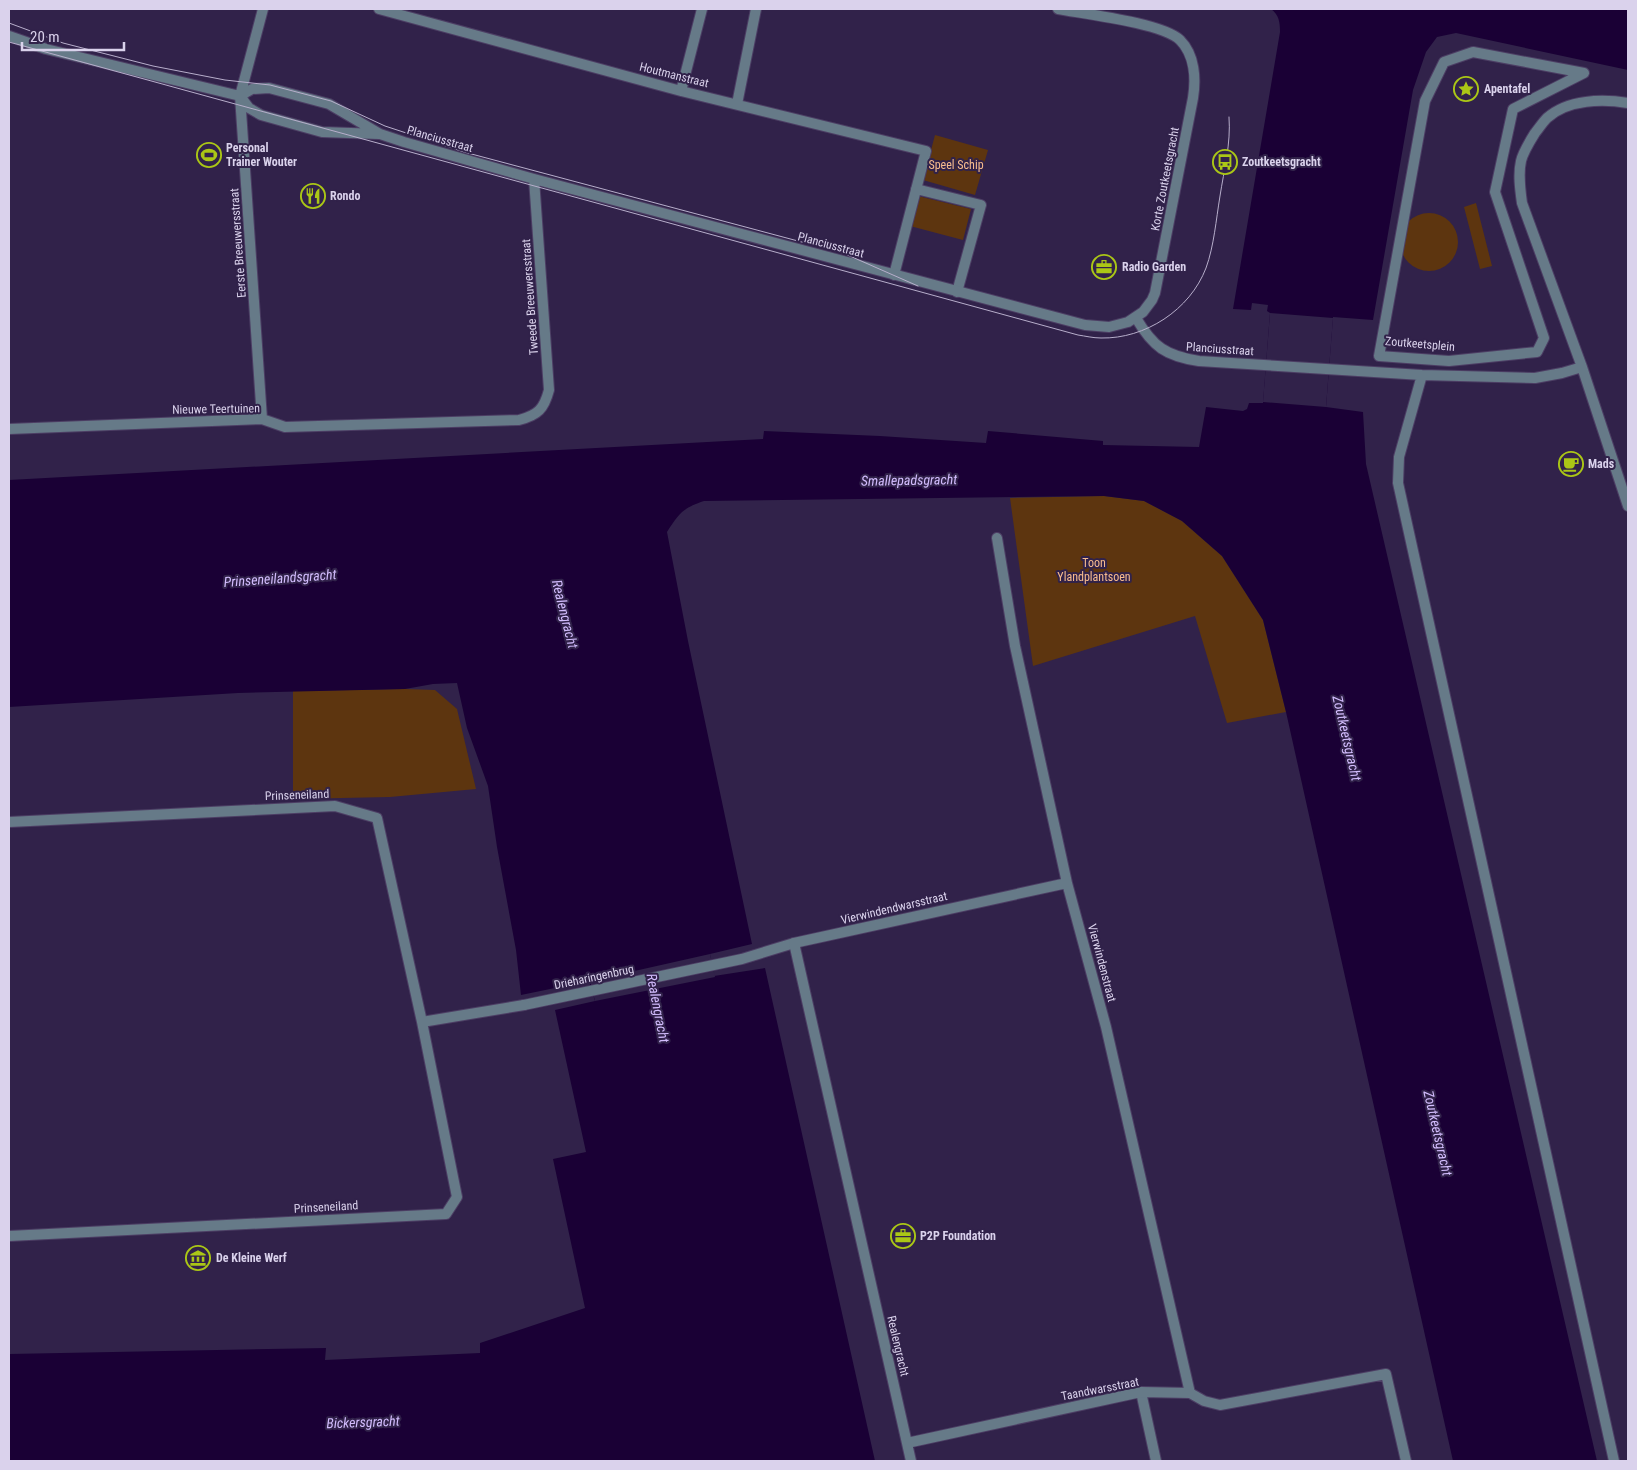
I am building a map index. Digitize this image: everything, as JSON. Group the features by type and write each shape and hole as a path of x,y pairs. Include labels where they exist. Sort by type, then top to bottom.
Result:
{"street":[{"name":"Eerste Breeuwersstraat","path":"262,419 240,96 263,9"},
{"name":"Houtmanstraat","path":"379,9 681,91 926,151 894,275"},
{"path":"681,91 702,9"},
{"path":"737,104 756,9"},
{"name":"Korte Zoutkeetsgracht","path":"1058,9 1147,26 1167,32 1181,41 1188,51 1193,67 1195,84 1193,98 1157,286 1152,300 1136,318"},
{"path":"9,36 46,49 240,96"},
{"name":"Zoutkeetsplein","path":"1473,52 1584,73 1513,109 1495,192 1544,338 1537,352 1449,361 1379,356 1425,101 1444,62 1473,52"},
{"name":"Planciusstraat","path":"380,134 330,104 269,88 252,89 240,96 249,108 261,115 322,132 380,134 534,179 1085,326 1110,327 1136,318 1148,337 1162,350 1179,358 1200,361 1422,375"},
{"path":"1628,103 1600,101 1579,104 1562,108 1547,118 1532,138 1521,160 1519,181 1522,203 1582,367 1628,506"},
{"name":"Tweede Breeuwersstraat","path":"534,179 549,390 546,404 540,411"},
{"path":"916,189 981,205 957,292"},
{"path":"1582,367 1535,378 1422,375 1400,457 1398,484 1614,1461"},
{"name":"Nieuwe Teertuinen","path":"9,429 262,419 284,427 519,420 530,417 540,411"},
{"name":"Vierwindenstraat","path":"997,538 1015,646 1067,882 1106,1027 1190,1393"},
{"name":"Prinseneiland","path":"9,822 335,806 377,818 422,1022 457,1197 446,1214 9,1236"},
{"name":"Vierwindendwarsstraat","path":"728,963 794,943 1067,882"},
{"name":"Realengracht","path":"794,943 911,1461"},
{"name":"Drieharingenbrug","path":"422,1022 524,1004 728,963"},
{"name":"Taandwarsstraat","path":"907,1443 1141,1392 1190,1393 1204,1401 1220,1405 1386,1374 1406,1461"},
{"path":"1141,1392 1156,1461"}],"green space":[{"name":"Speel Schip","path":"935,135 988,150 975,195 923,180"},
{"path":"918,196 971,209 963,240 910,226"},
{"path":"1476,203 1492,266 1480,269 1464,207"},
{"path":"1429,213 1440,215 1453,226 1458,242 1456,253 1445,266 1429,271 1418,269 1405,258 1400,242 1402,231 1413,218"},
{"name":"Toon Ylandplantsoen","path":"1104,496 1144,501 1182,521 1222,556 1263,620 1286,712 1227,723 1195,616 1033,666 1010,498"},
{"path":"435,690 457,709 476,789 390,797 293,799 293,691"}],"water":[{"path":"1271,9 1628,9 1628,70 1456,33 1437,37 1426,52 1413,90 1373,320 1333,317 1326,407 1363,412 1366,464 1597,1461 1453,1461 1286,712 1263,620 1222,556 1182,521 1144,501 1104,496 704,501 682,512 667,532 752,944 710,954 714,976 765,968 875,1461 9,1461 9,1354 326,1348 325,1360 480,1353 480,1343 585,1308 553,1159 586,1152 555,1010 595,1001 589,981 521,995 516,950 488,786 467,728 457,683 433,684 405,689 238,693 9,707 9,480 763,439 764,431 986,443 988,431 1103,441 1103,445 1199,447 1206,407 1243,411 1247,409 1249,403 1263,403 1270,313 1267,311 1268,305 1252,303 1251,310 1233,309 1280,32 1278,19"}],"pier":[{"path":"1270,313 1333,318 1326,407 1263,402"},
{"path":"710,954 715,977 595,1001 590,981"}],"tram line":[{"path":"9,23 63,43 153,66 225,80 270,85 331,101 385,126 464,152 843,253 918,286"},
{"path":"9,42 1078,335 1098,338 1117,337 1134,333 1164,319 1189,297 1199,283 1209,260 1213,242 1228,147 1229,117"}],"place":[{"name":"Apentafel","path":"1466,89"},
{"name":"Personal Trainer Wouter","path":"209,155"},
{"name":"Zoutkeetsgracht","path":"1225,162"},
{"name":"Rondo","path":"313,196"},
{"name":"Radio Garden","path":"1104,267"},
{"name":"Mads","path":"1571,464"},
{"name":"P2P Foundation","path":"903,1236"},
{"name":"De Kleine Werf","path":"198,1258"}],"water label":[{"name":"Smallepadsgracht","path":"909,480"},
{"name":"Prinseneilandsgracht","path":"280,578"},
{"name":"Bickersgracht","path":"363,1422"}]}
